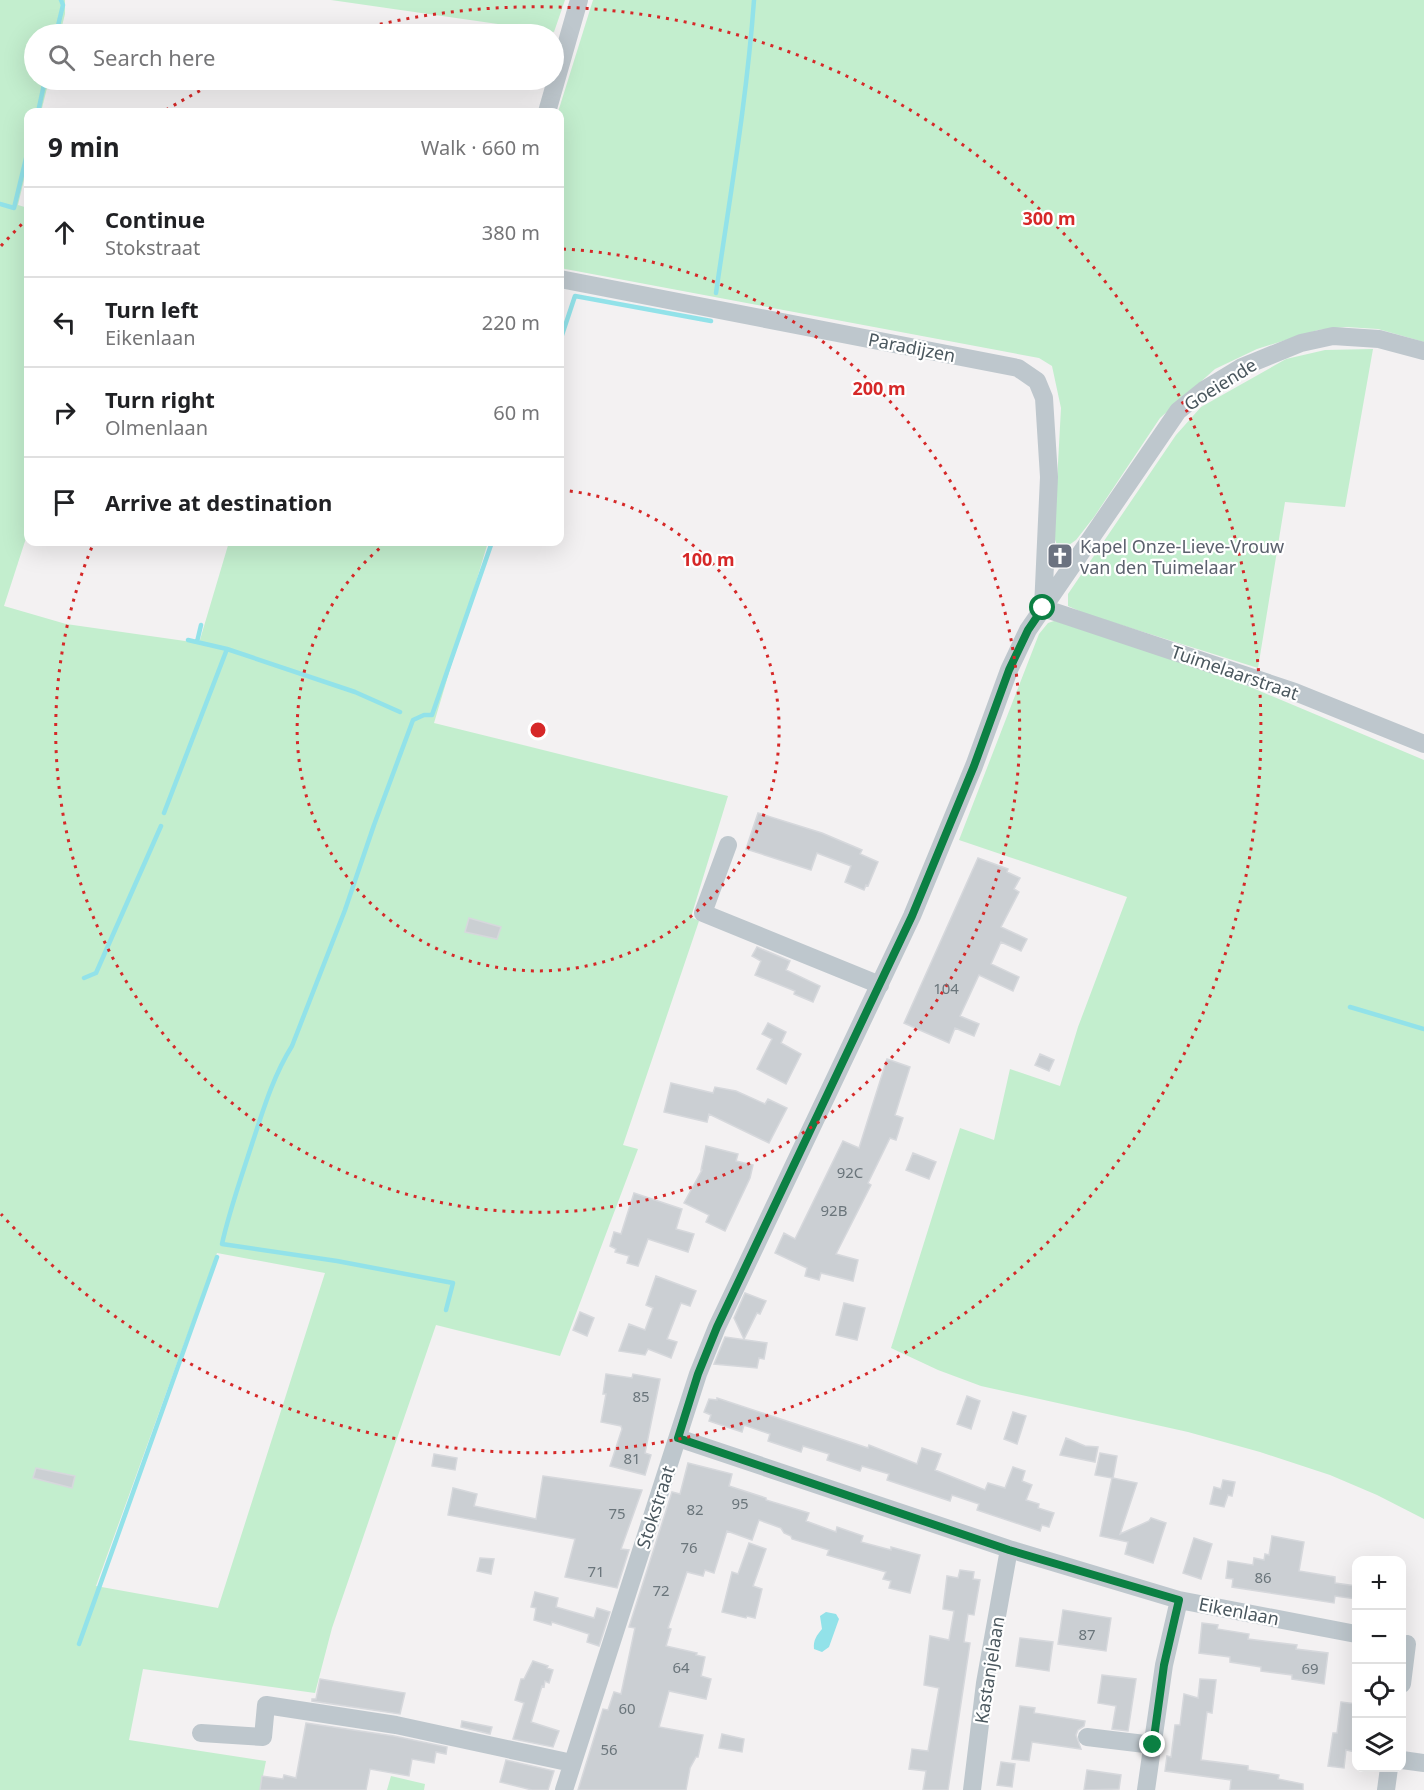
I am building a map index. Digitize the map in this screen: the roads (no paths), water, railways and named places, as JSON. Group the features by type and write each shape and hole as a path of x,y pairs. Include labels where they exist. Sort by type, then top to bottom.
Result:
{"street":[{"path":"564,52 579,0"},
{"path":"548,108 553,90"},
{"name":"Paradijzen","path":"564,280 1018,368 1037,381 1044,398 1049,477 1043,608"},
{"name":"Goeiende","path":"1043,608 1178,411 1204,390 1242,367 1301,343 1333,336 1380,339 1424,351"},
{"name":"Tuimelaarstraat","path":"1043,608 1295,692 1424,744"},
{"name":"Stokstraat","path":"564,1790 698,1374 717,1327 912,916 970,777 1009,670 1028,630 1043,608"},
{"path":"728,845 703,913 880,985"},
{"name":"Eikenlaan","path":"678,1438 1009,1550 1179,1600 1352,1633"},
{"name":"Kastanjelaan","path":"972,1790 985,1683 1009,1550"},
{"path":"1146,1790 1164,1665 1179,1600"},
{"path":"1406,1664 1411,1643"},
{"path":"201,1733 263,1737 266,1705 396,1725 572,1763"},
{"path":"1087,1737 1153,1745"},
{"path":"1406,1761 1424,1763"},
{"path":"1386,1790 1388,1772"}],"water":[{"path":"826,1612 836,1614 839,1619 829,1647 822,1652 814,1649 814,1643 822,1629 820,1616"}],"waterway":[{"path":"58,24 63,5 61,0"},
{"path":"716,293 743,110 754,0"},
{"path":"39,108 43,90"},
{"path":"0,204 14,208 24,167"},
{"path":"564,329 575,296 711,321"},
{"path":"446,1310 453,1283 337,1261 222,1244 268,1096 292,1046 345,910 413,720 424,715 432,715 491,546"},
{"path":"197,642 201,625"},
{"path":"188,640 227,649"},
{"path":"164,813 227,649 355,692 400,712"},
{"path":"84,978 96,973 161,826"},
{"path":"1350,1007 1424,1029"},
{"path":"79,1644 217,1257"}],"place":[{"name":"Kapel Onze-Lieve-Vrouw van den Tuimelaar","path":"1060,556"}]}
